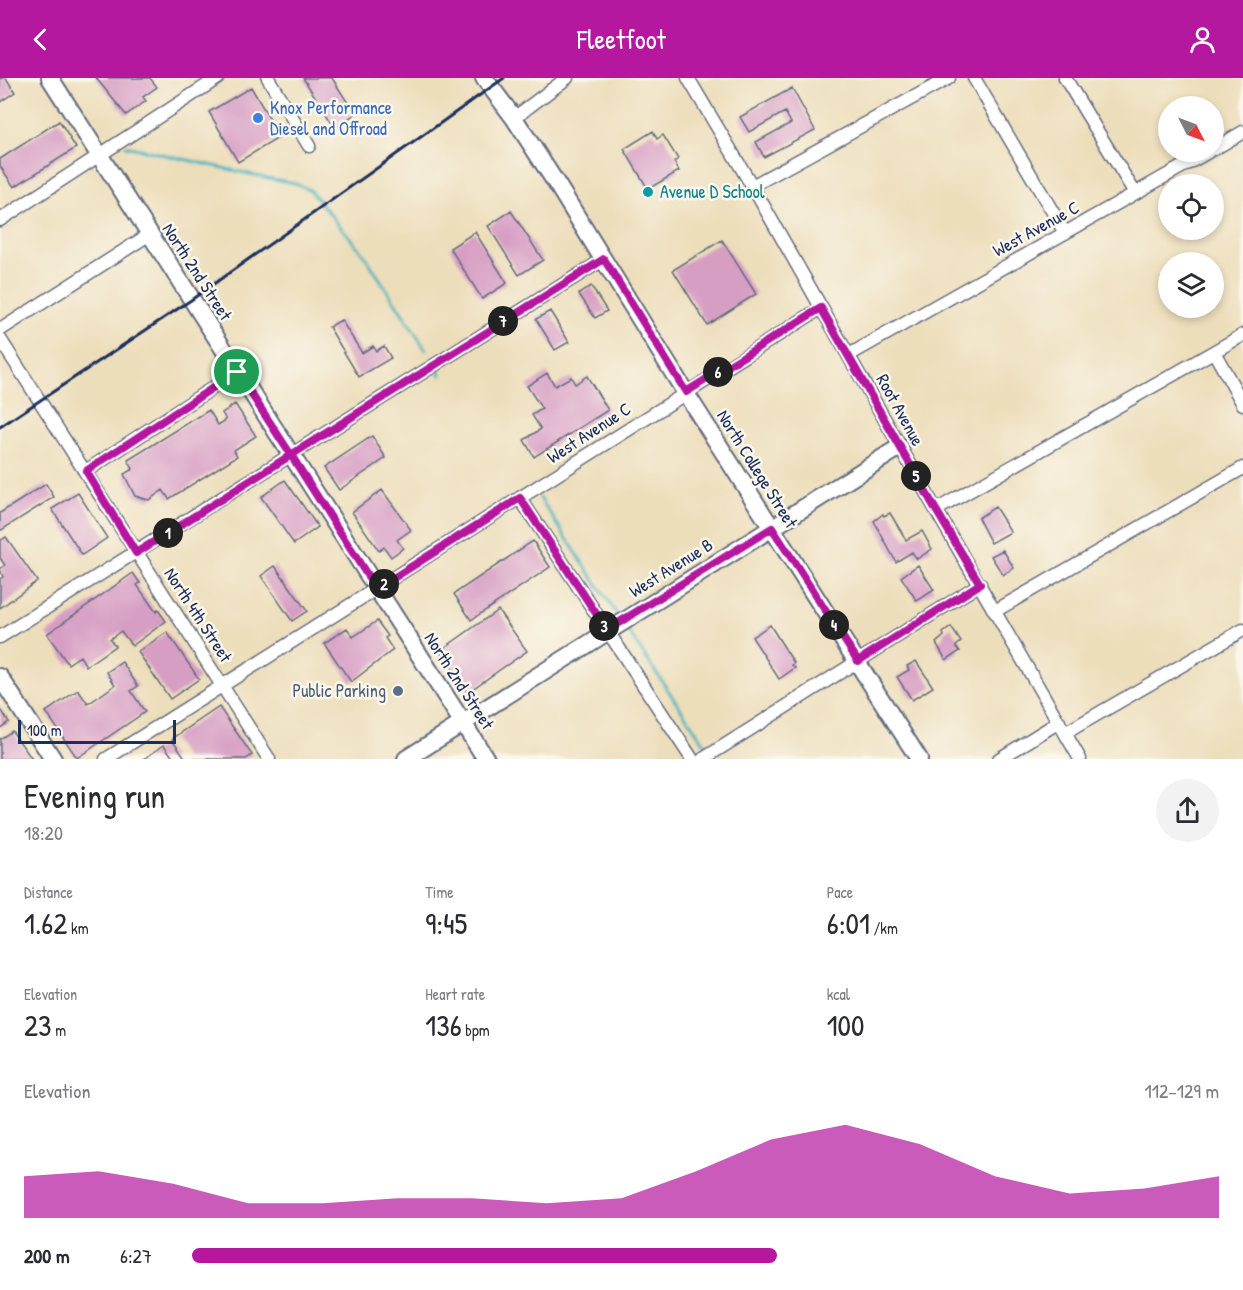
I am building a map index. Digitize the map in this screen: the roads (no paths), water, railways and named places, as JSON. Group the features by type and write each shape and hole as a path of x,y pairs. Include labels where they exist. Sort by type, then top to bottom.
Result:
{"street":[{"name":"North 2nd Street","path":"50,78 486,759"},
{"path":"0,220 218,78"},
{"path":"268,78 309,146"},
{"name":"North College Street","path":"484,78 514,118 919,759"},
{"path":"514,118 567,78"},
{"name":"Root Avenue","path":"688,78 1080,759"},
{"path":"752,186 949,78"},
{"path":"974,78 1065,233"},
{"path":"1065,78 1135,193"},
{"path":"1224,142 1243,132"},
{"name":"West Avenue C","path":"849,355 1190,162"},
{"path":"0,330 150,234"},
{"path":"0,638 604,259"},
{"name":"West Avenue C","path":"106,759 821,308"},
{"path":"936,510 1243,335"},
{"name":"North 4th Street","path":"0,339 268,759"},
{"path":"1214,352 1243,404"},
{"path":"86,471 237,372"},
{"name":"West Avenue B","path":"405,759 900,447"},
{"path":"995,611 1243,468"},
{"path":"520,498 610,628 692,759"},
{"path":"703,759 980,584"},
{"path":"999,759 1243,630"},
{"path":"0,677 52,759"}],"waterway":[{"path":"126,146 295,183 310,190 365,256 426,350"},
{"path":"438,369 441,375"},
{"path":"540,498 620,619"},
{"path":"625,627 709,750"}],"railway":[{"path":"0,427 191,300 504,78"}],"place":[{"name":"Knox Performance Diesel and Offroad","path":"258,118"},
{"name":"Avenue D School","path":"648,192"},
{"name":"Public Parking","path":"398,691"}]}
